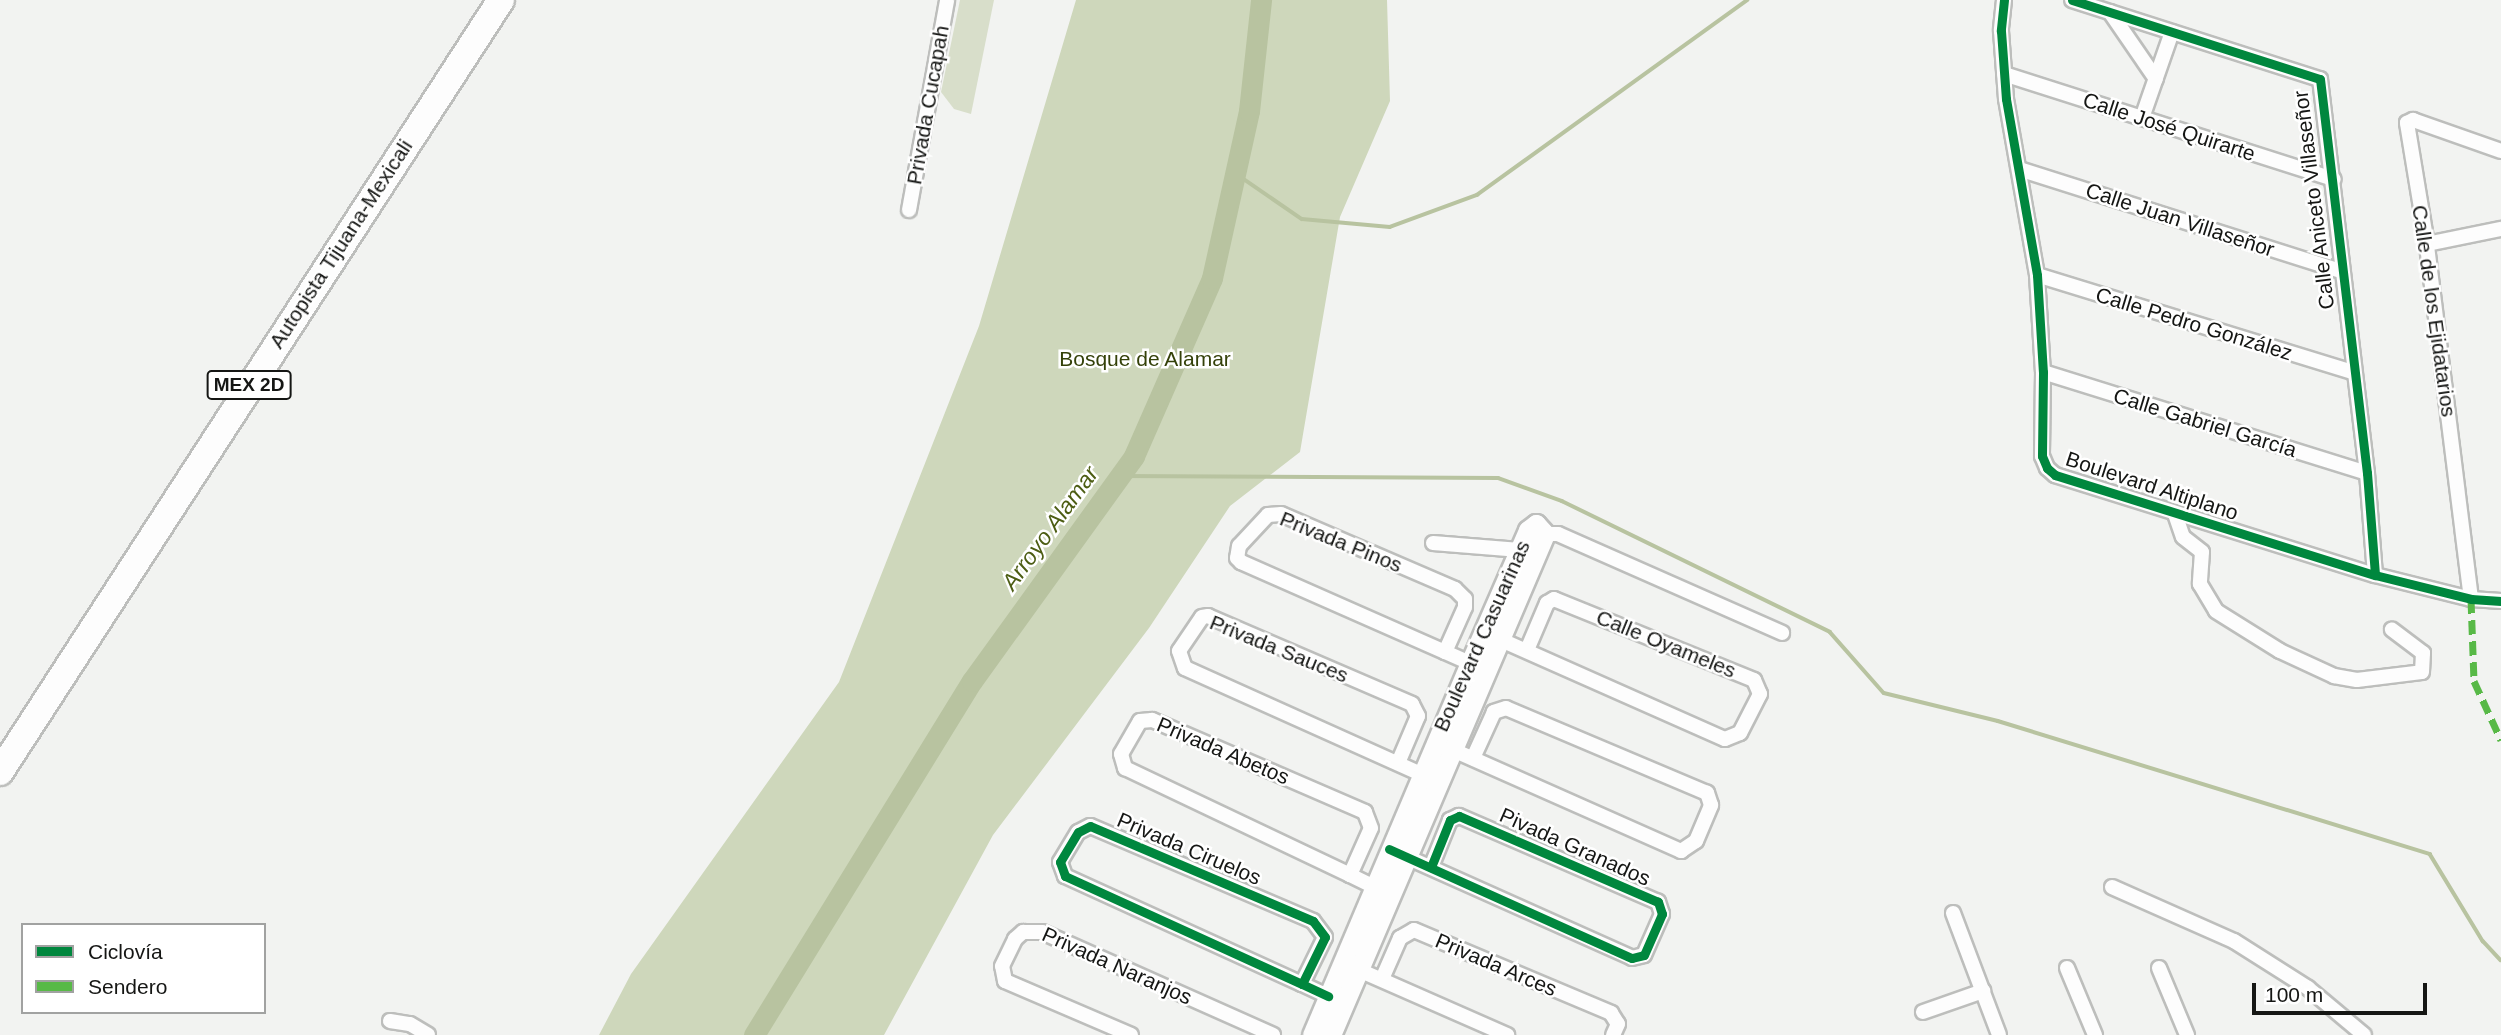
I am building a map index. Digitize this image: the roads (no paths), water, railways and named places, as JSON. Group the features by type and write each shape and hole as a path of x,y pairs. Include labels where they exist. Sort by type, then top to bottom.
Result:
{"highway":[{"name":"Autopista Tijuana-Mexicali","path":"0,741 480,0"},
{"name":"Autopista Tijuana-Mexicali","path":"0,772 501,0"}],"street":[{"name":"Privada Cucapah","path":"909,210 947,0"},
{"name":"Boulevard Altiplano","path":"2004,0 2004,74 2037,275 2043,372 2042,456 2047,468 2055,475 2375,575 2472,599 2501,601"},
{"name":"Calle Aniceto Villaseñor","path":"2072,0 2320,79 2334,179 2340,271 2352,372 2367,473 2375,575"},
{"path":"2110,12 2155,79"},
{"path":"2142,118 2172,32"},
{"name":"Calle José Quirarte","path":"2004,74 2334,179"},
{"name":"Calle de los Ejidatarios","path":"2472,599 2409,120 2501,150"},
{"name":"Calle Juan Villaseñor","path":"2019,169 2340,271"},
{"path":"2427,244 2501,229"},
{"name":"Calle Pedro González","path":"2037,275 2352,372"},
{"name":"Calle Gabriel García","path":"2043,372 2367,473"},
{"name":"Privada Pinos","path":"1445,652 1465,607 1465,599 1455,589 1281,514 1268,515 1239,546 1241,562 1445,652 1470,663"},
{"path":"2175,514 2183,537 2202,552 2200,584 2216,611 2280,652 2334,676 2357,680 2422,672 2423,653 2392,631"},
{"name":"Boulevard Casuarinas","path":"1312,1035 1373,886 1397,853 1451,749 1545,534 1543,527 1532,527 1520,550 1421,774 1397,853 1359,970 1331,1035"},
{"path":"1545,534 1558,534 1782,633"},
{"path":"1433,543 1520,550"},
{"name":"Calle Oyameles","path":"1499,639 1725,739 1740,733 1760,694 1754,680 1554,599 1547,603 1527,650"},
{"name":"Privada Sauces","path":"1398,762 1418,716 1412,704 1208,616 1202,617 1180,651 1185,668 1421,774"},
{"path":"1451,749 1681,850 1696,841 1711,805 1707,793 1506,708 1494,712 1473,758"},
{"name":"Privada Abetos","path":"1350,875 1371,828 1365,812 1152,720 1140,721 1121,754 1125,768 1373,886"},
{"name":"Pivada Granados","path":"1397,853 1632,958 1644,955 1662,914 1658,902 1459,816 1450,820 1431,867"},
{"name":"Privada Ciruelos","path":"1302,984 1325,937 1313,921 1090,826 1078,832 1060,862 1065,876 1328,996"},
{"path":"2112,887 2234,941 2308,988 2364,1035"},
{"path":"1953,913 1999,1035"},
{"name":"Privada Arces","path":"1382,979 1400,938 1414,930 1611,1013 1618,1024 1613,1035"},
{"name":"Privada Naranjos","path":"1131,1035 1005,981 1002,966 1015,939 1023,932 1042,932 1273,1035"},
{"path":"2067,968 2095,1035"},
{"path":"2159,968 2187,1035"},
{"path":"1359,970 1507,1035"},
{"path":"1923,1012 1983,991"},
{"path":"390,1021 410,1024 428,1035"}],"waterway":[{"name":"Arroyo Alamar","path":"754,1035 972,681 1134,456 1212,278 1249,111 1261,0"},
{"path":"1235,173 1302,219 1390,227 1477,195 1747,0"},
{"path":"1119,476 1498,478 1562,501 1830,632 1884,693 1998,721 2430,854 2483,941 2501,960"}],"park label":[{"name":"Bosque de Alamar","path":"1145,359"}]}
